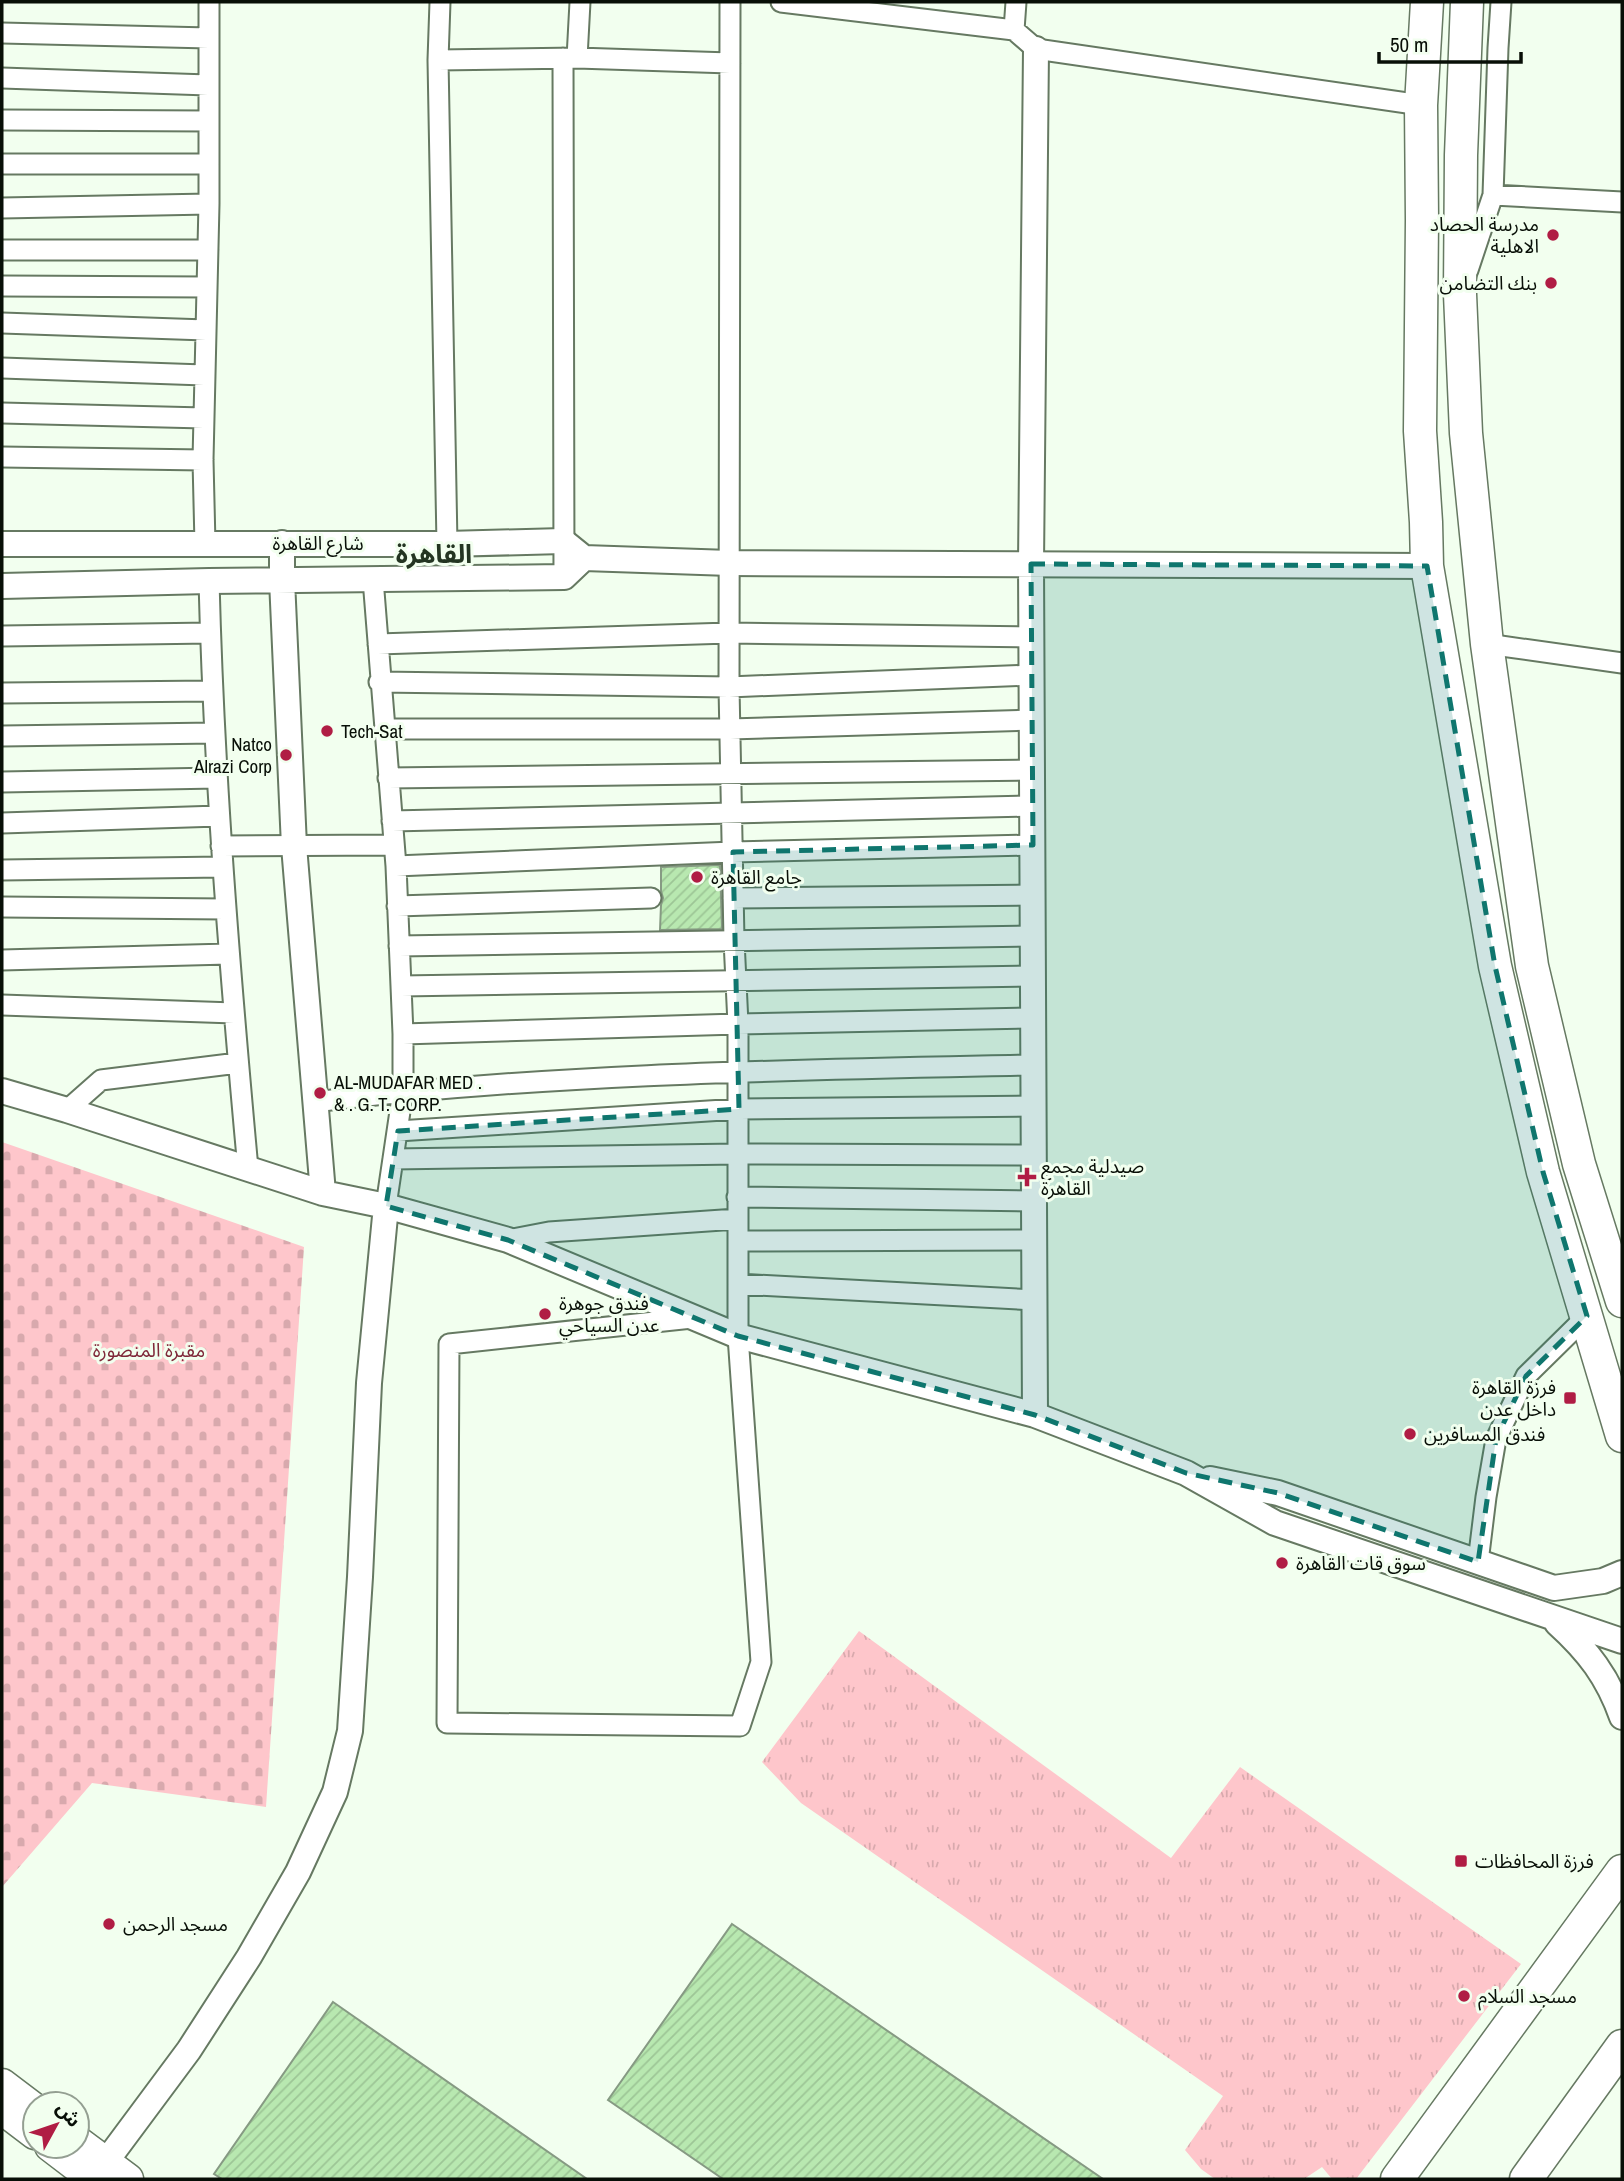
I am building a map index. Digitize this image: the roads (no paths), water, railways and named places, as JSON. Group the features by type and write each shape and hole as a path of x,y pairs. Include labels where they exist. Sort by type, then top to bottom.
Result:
{"highway":[{"path":"1427,2 1421,105 1442,153 1460,294 1465,433 1487,644 1532,966 1579,1164 1622,1301"},
{"path":"1467,2 1442,153 1420,431 1426,566 1494,966 1543,1172 1622,1436"},
{"path":"1409,2171 1622,1871"},
{"path":"1526,2179 1622,2046"}],"main road":[{"path":"2,2084 21,2098"},
{"path":"2,2109 21,2123"},
{"path":"91,2155 109,2174"},
{"path":"80,2160 109,2174"}],"street":[{"path":"205,544 203,460 209,205 209,2"},
{"path":"440,2 438,60 447,544"},
{"path":"564,577 570,58 580,2"},
{"path":"695,1317 449,1344 447,1723 740,1726 761,1662 738,1336 739,1071 729,687 730,2"},
{"path":"781,2 1014,30 1036,49 1421,105"},
{"path":"1014,30 1016,2"},
{"path":"1460,294 1493,195 1502,2"},
{"path":"2,33 209,38"},
{"path":"1035,1415 1031,564 1036,49"},
{"path":"438,60 570,58 730,63"},
{"path":"2,78 208,85"},
{"path":"2,120 209,121"},
{"path":"2,164 209,164"},
{"path":"1493,195 1622,202"},
{"path":"2,208 209,205"},
{"path":"2,250 208,250"},
{"path":"2,286 207,287"},
{"path":"2,323 206,330"},
{"path":"2,368 204,375"},
{"path":"2,413 204,418"},
{"path":"2,457 203,460"},
{"path":"563,541 584,558 730,563 1426,566"},
{"name":"شارع القاهرة","path":"2,544 447,544 563,541"},
{"path":"282,543 294,846 323,1194"},
{"path":"564,577 584,558"},
{"name":"شارع القاهرة","path":"2,586 564,577"},
{"path":"109,2174 249,1957 298,1872 335,1792 351,1731 369,1383 386,1206 403,1091 396,866 379,682 373,579"},
{"path":"209,581 222,867 248,1169"},
{"path":"2,636 210,633"},
{"path":"378,644 729,633 1032,637"},
{"path":"1487,644 1622,663"},
{"path":"379,682 729,687 1032,675"},
{"path":"2,693 212,691"},
{"path":"384,729 730,729 1032,720"},
{"path":"2,736 214,733"},
{"path":"388,778 1032,770"},
{"path":"2,782 217,778"},
{"path":"392,821 1032,806"},
{"path":"2,823 219,816"},
{"path":"221,846 393,845"},
{"path":"396,866 733,852 1033,845"},
{"path":"2,870 222,867"},
{"path":"733,898 1033,895"},
{"path":"397,906 652,898"},
{"path":"2,907 225,909"},
{"path":"399,946 1033,936"},
{"path":"2,960 228,954"},
{"path":"401,986 1033,976"},
{"path":"2,1005 234,1013"},
{"path":"402,1034 1033,1018"},
{"path":"67,1110 101,1080 238,1063"},
{"path":"315,1102 403,1091 739,1071 1033,1065"},
{"path":"2,1091 323,1194 386,1206 508,1240 738,1336 1035,1415 1186,1473 1275,1523 1622,1641"},
{"path":"398,1131 738,1109 1034,1106"},
{"path":"393,1159 738,1154 1034,1155"},
{"path":"737,1197 1034,1201"},
{"path":"508,1240 549,1232 737,1219"},
{"path":"737,1241 1034,1240"},
{"path":"738,1284 1035,1300"},
{"path":"1478,1562 1496,1439 1526,1376 1587,1316"},
{"path":"1186,1473 1278,1493 1553,1588 1603,1581 1622,1573"},
{"path":"1548,1615 1581,1645 1600,1669 1622,1717"}],"place":[{"name":"مدرسة الحصاد الاهلية","path":"1553,235"},
{"name":"بنك التضامن","path":"1551,283"},
{"name":"Tech-Sat","path":"327,731"},
{"name":"Natco Alrazi Corp","path":"286,755"},
{"name":"جامع القاهرة","path":"697,877"},
{"name":"AL-MUDAFAR MED . & . G. T. CORP.","path":"320,1093"},
{"name":"صيدلية مجمع القاهرة","path":"1027,1177"},
{"name":"فندق جوهرة عدن السياحي","path":"545,1314"},
{"name":"فرزة القاهرة داخل عدن","path":"1570,1398"},
{"name":"فندق المسافرين","path":"1410,1434"},
{"name":"سوق قات القاهرة","path":"1282,1563"},
{"name":"فرزة المحافظات","path":"1461,1861"},
{"name":"مسجد الرحمن","path":"109,1924"},
{"name":"مسجد السلام","path":"1464,1996"}],"district":[{"name":"القاهرة","path":"434,554"}],"park label":[{"name":"مقبرة المنصورة","path":"149,1350"}]}
